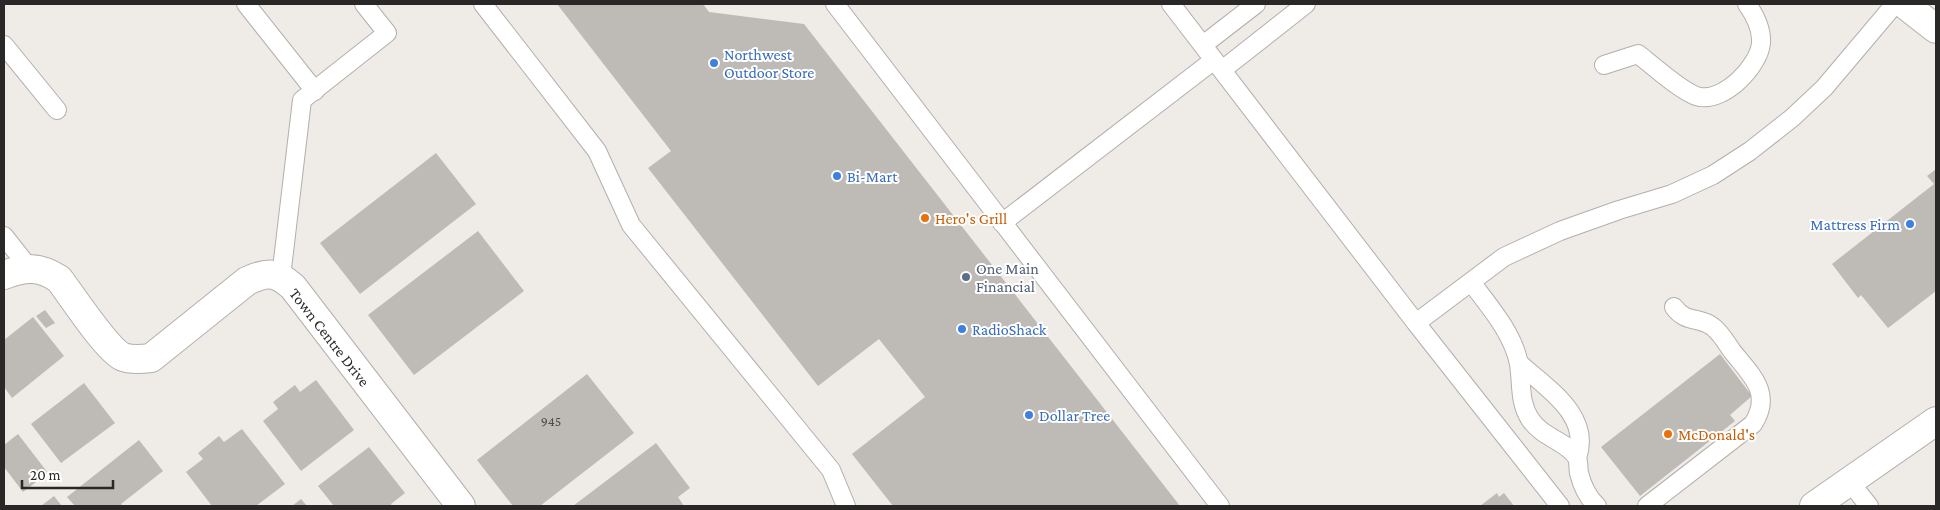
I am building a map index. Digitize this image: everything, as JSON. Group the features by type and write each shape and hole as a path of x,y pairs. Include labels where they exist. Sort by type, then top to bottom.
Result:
{"street":[{"path":"1904,4 1936,29"},
{"name":"Town Centre Drive","path":"4,275 20,269 50,273 59,279 107,344 123,357 143,360 151,358 247,280 265,274 281,277 293,287 461,506"},
{"path":"1825,503 1849,481 1936,421"}],"lane":[{"path":"246,4 315,90"},
{"path":"281,277 302,100 387,33 364,4"},
{"path":"484,4 597,150 631,225 831,470 846,506"},
{"path":"835,4 1220,506"},
{"path":"1171,4 1416,323 1560,506"},
{"path":"1203,45 1256,4"},
{"path":"1002,223 1218,65 1306,4"},
{"path":"1604,65 1638,54 1689,92 1701,97 1716,95 1732,87 1744,75 1755,59 1761,44 1761,32 1747,4"},
{"path":"1416,323 1504,257 1560,231 1672,194 1713,175 1750,151 1792,118 1824,88 1895,4"},
{"path":"4,45 57,110"},
{"path":"4,236 30,269"},
{"path":"1471,282 1506,330 1519,364 1522,399 1531,420 1539,431 1562,444 1577,458"},
{"path":"1647,506 1753,424 1760,414 1762,404 1758,385 1713,327 1680,315 1674,307"},
{"path":"1519,364 1553,391 1579,428 1581,438 1581,448 1577,458 1579,473 1590,498 1597,506"},
{"path":"1849,481 1869,506"}],"building":[{"path":"557,4 703,4 709,12 804,24 1180,506 893,506 852,454 925,397 879,339 818,386 648,168 671,151"},
{"path":"436,153 476,204 360,294 320,243"},
{"name":"Mattress Firm","path":"1936,169 1936,291 1888,328 1861,295 1858,298 1832,264 1934,184 1927,176"},
{"path":"478,231 524,291 414,375 368,315"},
{"path":"45,310 55,323 46,328 36,316"},
{"path":"33,317 64,356 12,398 4,387 4,340"},
{"name":"McDonald's","path":"1720,354 1752,396 1730,415 1735,421 1640,496 1601,447"},
{"path":"587,374 634,433 540,506 513,506 477,460"},
{"path":"316,380 354,430 301,471 263,421 278,409 273,402 295,385 300,392"},
{"path":"84,383 115,423 61,463 31,424"},
{"path":"242,429 285,484 256,506 212,506 186,472 203,459 198,453 219,436 224,442"},
{"path":"18,434 48,473 23,492 4,467 4,445"},
{"path":"139,440 163,471 121,504 123,506 75,506 67,497"},
{"path":"656,443 690,488 678,497 684,506 573,506"},
{"path":"369,447 405,493 391,504 392,506 334,506 318,486"},
{"path":"1497,493 1499,497 1504,493 1514,506 1480,506"},
{"path":"54,496 62,506 41,506"},
{"path":"301,499 307,506 292,506"}],"place":[{"name":"Northwest Outdoor Store","path":"714,63"},
{"name":"Bi-Mart","path":"837,176"},
{"name":"Hero's Grill","path":"925,218"},
{"name":"Mattress Firm","path":"1910,224"},
{"name":"One Main Financial","path":"966,277"},
{"name":"RadioShack","path":"962,329"},
{"name":"Dollar Tree","path":"1029,415"},
{"name":"McDonald's","path":"1668,434"}]}
